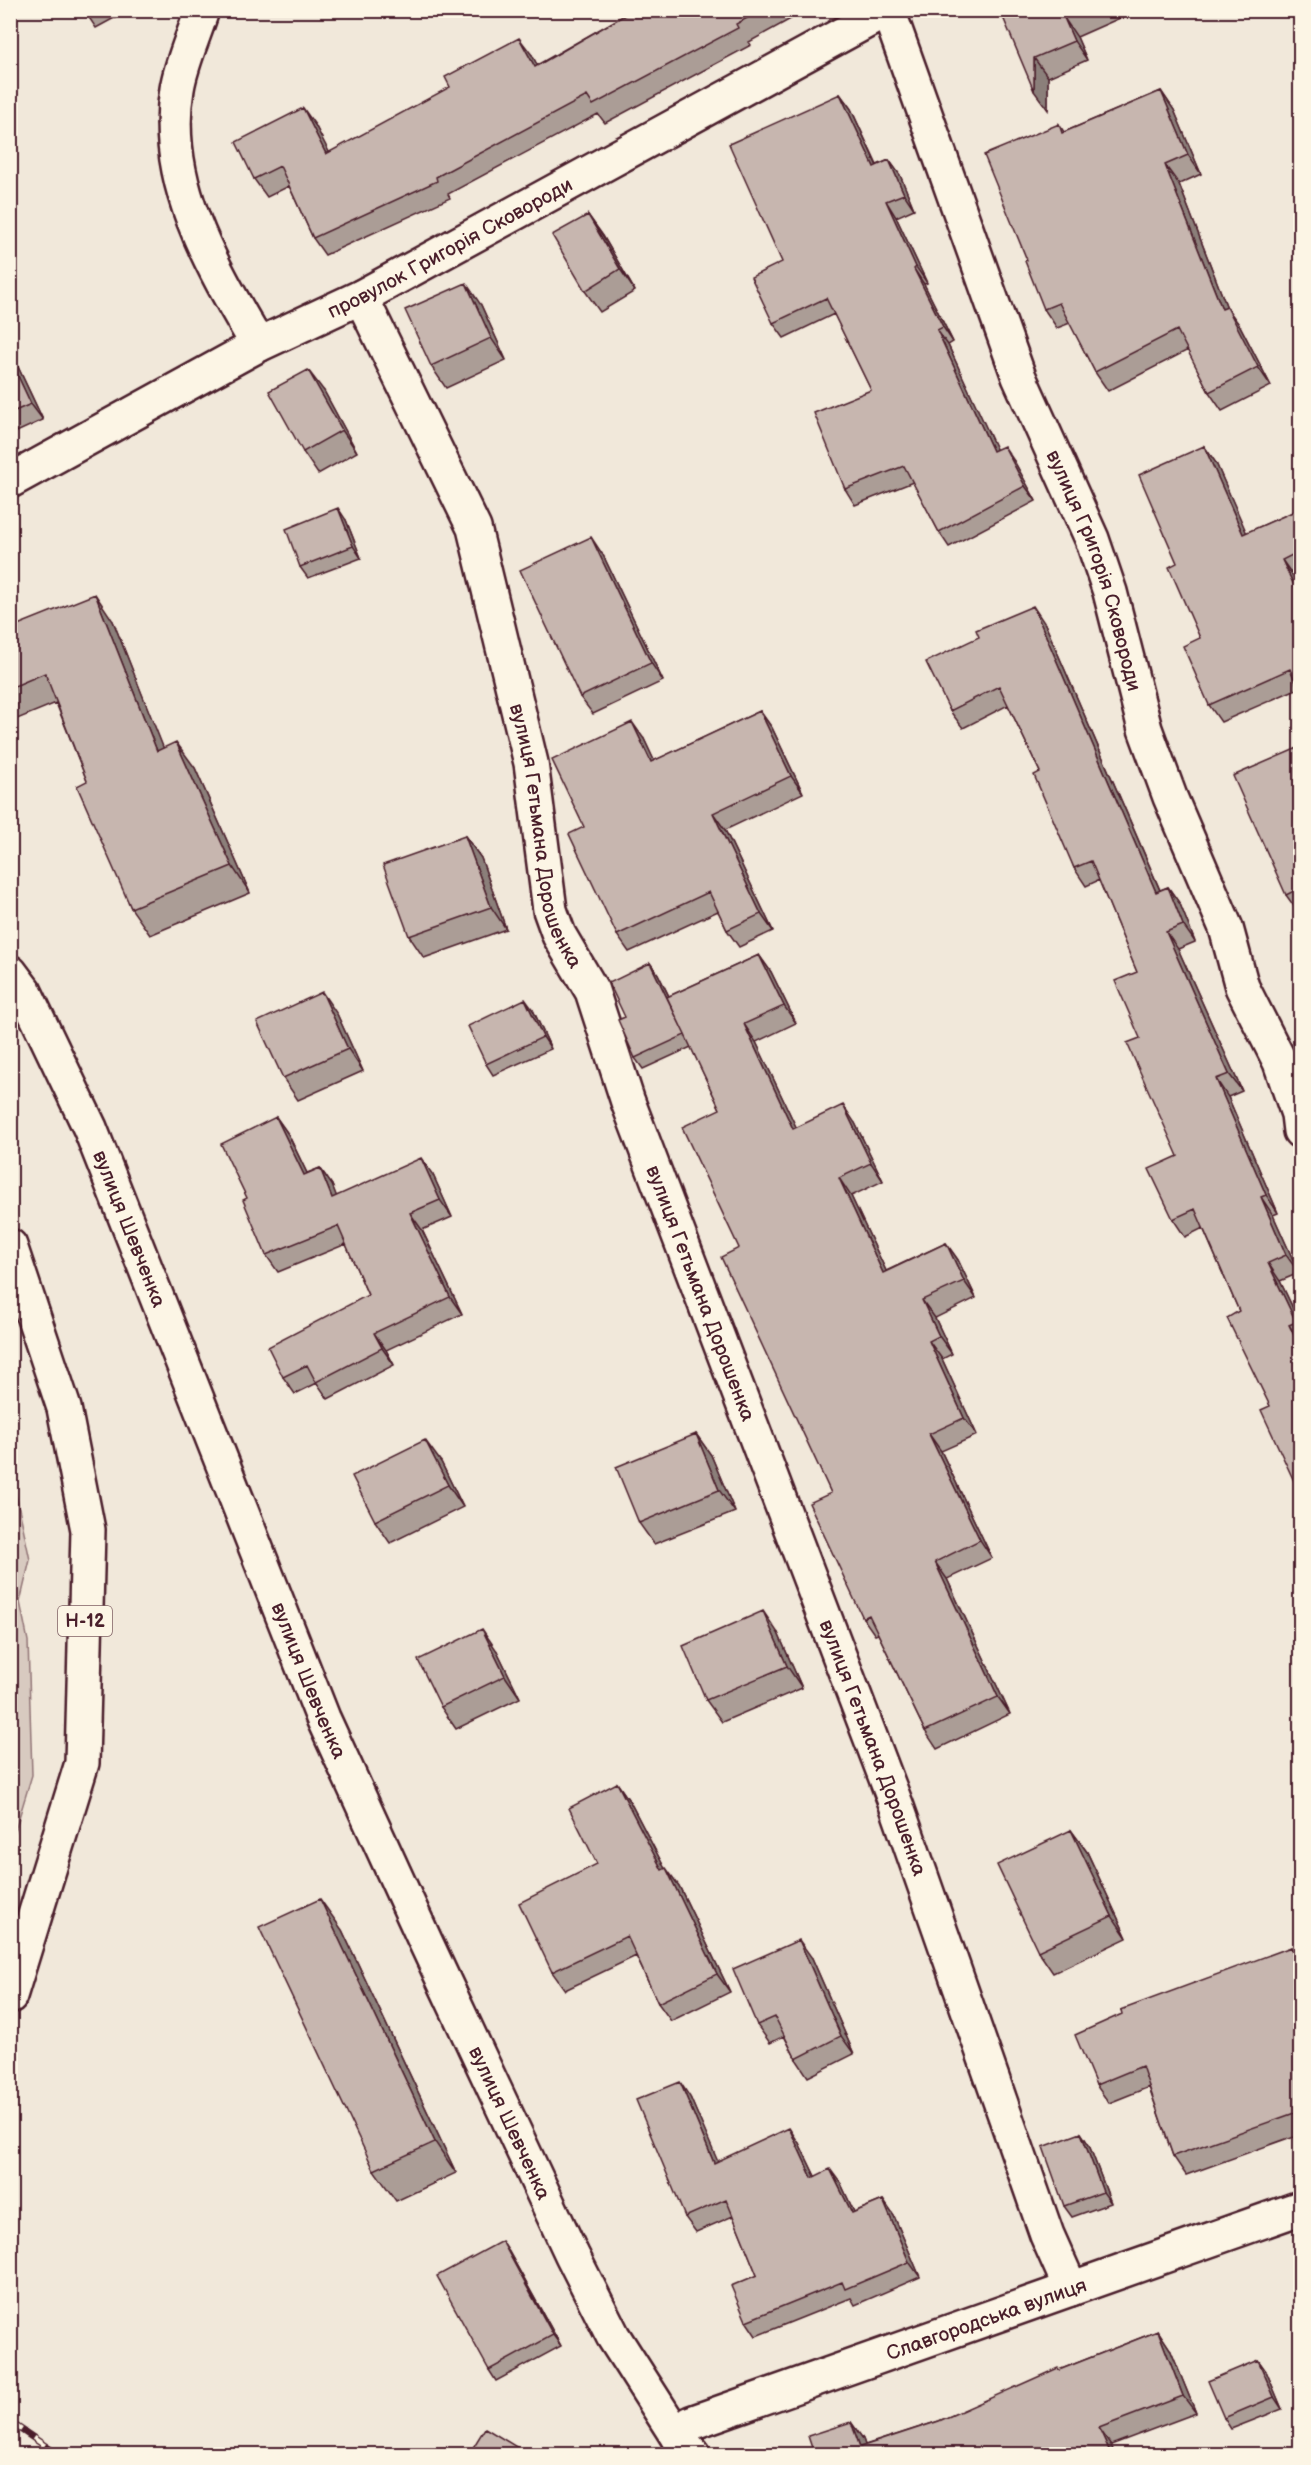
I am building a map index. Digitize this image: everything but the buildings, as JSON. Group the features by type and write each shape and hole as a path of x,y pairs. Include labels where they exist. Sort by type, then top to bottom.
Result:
{"street":[{"path":"202,10 177,88 174,122 177,169 213,269 258,345"},
{"name":"провулок Григорія Сковороди","path":"10,481 258,345 361,297 887,10"},
{"name":"вулиця Григорія Сковороди","path":"887,10 1019,376 1092,539 1110,592 1145,729 1170,797 1226,928 1242,987 1280,1062 1298,1114 1300,1131"},
{"name":"вулиця Гетьмана Дорошенка","path":"361,297 474,528 531,763 550,910 559,935 592,991 628,1102 897,1807 1047,2235 1071,2289"},
{"name":"вулиця Шевченка","path":"10,972 26,992 90,1128 323,1718 572,2255 613,2336 686,2446"},
{"name":"Н-12","path":"10,1246 64,1408 88,1530 82,1763 10,1996"},
{"name":"Славгородська вулиця","path":"686,2446 691,2423 1300,2208"}],"shaded area":[{"path":"11,1453 16,1494 30,1560 20,1602 28,1641 32,1775 11,1844"}],"railway":[{"path":"10,2422 57,2454"}]}
